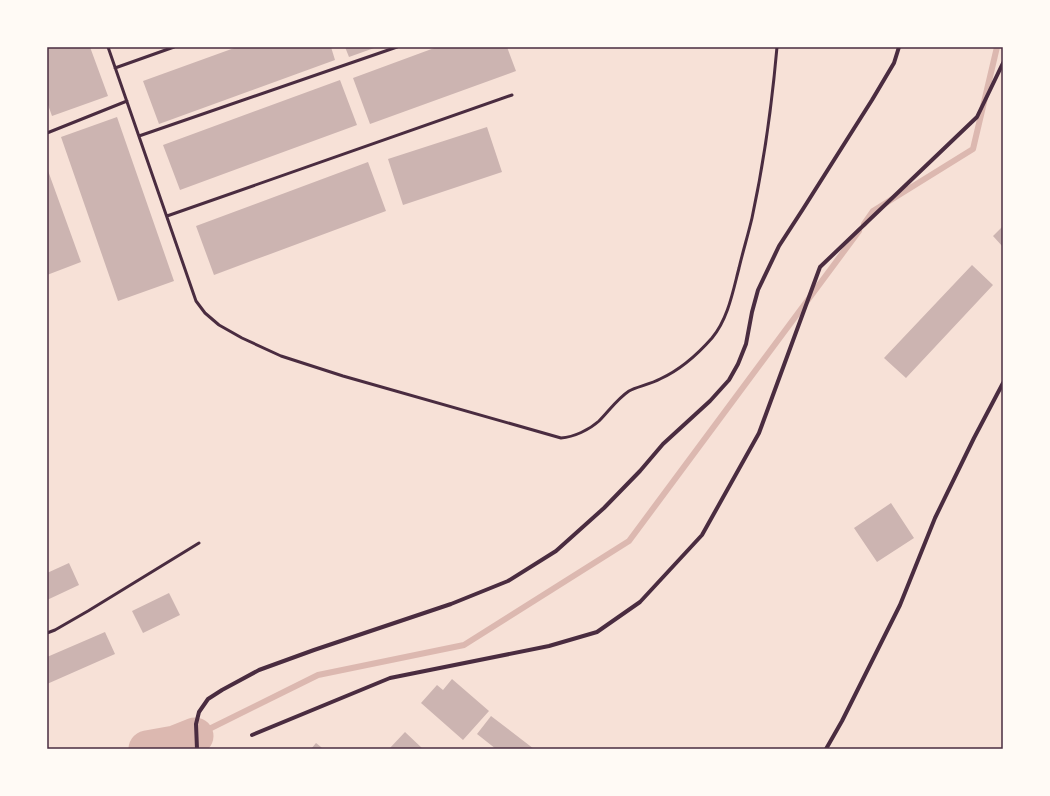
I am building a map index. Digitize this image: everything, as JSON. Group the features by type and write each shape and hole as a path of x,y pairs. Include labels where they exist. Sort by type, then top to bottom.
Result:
{"street":[{"path":"197,749 196,724 199,712 208,700 222,690 259,670 322,647 451,604 508,580 556,551 604,508 640,471 663,444 710,401 729,380 738,364 746,344 758,290 779,246 872,100 894,63 899,47"},
{"path":"252,735 390,678 549,646 597,632 640,602 702,535 759,433 820,267 977,117 1003,63"},
{"path":"826,749 842,722 900,605 935,518 1003,383"}],"lane":[{"path":"108,47 196,301 205,313 219,325 242,338 281,356 343,376 561,438 571,437 598,422 619,398 631,390 661,379 680,368 697,354 713,337 722,320 731,296 752,219 764,157 777,47"},
{"path":"115,68 174,47"},
{"path":"139,136 397,47"},
{"path":"167,216 512,95"},
{"path":"47,133 127,101"},
{"path":"47,633 88,611 199,543"}],"building":[{"path":"47,47 90,47 108,96 52,116 47,102"},
{"path":"237,47 331,47 335,60 159,124 143,81"},
{"path":"345,47 377,47 349,57"},
{"path":"437,47 507,47 516,71 370,124 353,78"},
{"path":"340,80 357,125 180,190 163,145"},
{"path":"117,117 174,281 118,301 61,137"},
{"path":"487,127 502,172 403,205 388,159"},
{"path":"368,162 386,211 214,275 196,226"},
{"path":"47,168 81,262 47,275"},
{"path":"1003,226 1003,247 993,236"},
{"path":"972,265 993,285 906,378 884,358"},
{"path":"891,503 914,538 877,562 854,528"},
{"path":"69,563 79,585 47,600 47,573"},
{"path":"169,593 180,615 143,633 132,611"},
{"path":"105,632 115,654 47,684 47,657"},
{"path":"452,679 489,711 463,740 421,703 437,685 443,690"},
{"path":"491,716 534,749 496,749 477,734"},
{"path":"405,732 423,749 389,749"},
{"path":"316,743 321,747 323,749 311,749"}],"waterway":[{"path":"864,224 873,211 973,149 997,47"},
{"path":"195,736 318,675 464,645 629,541 859,231"},
{"path":"147,749 175,744 195,736"}]}
